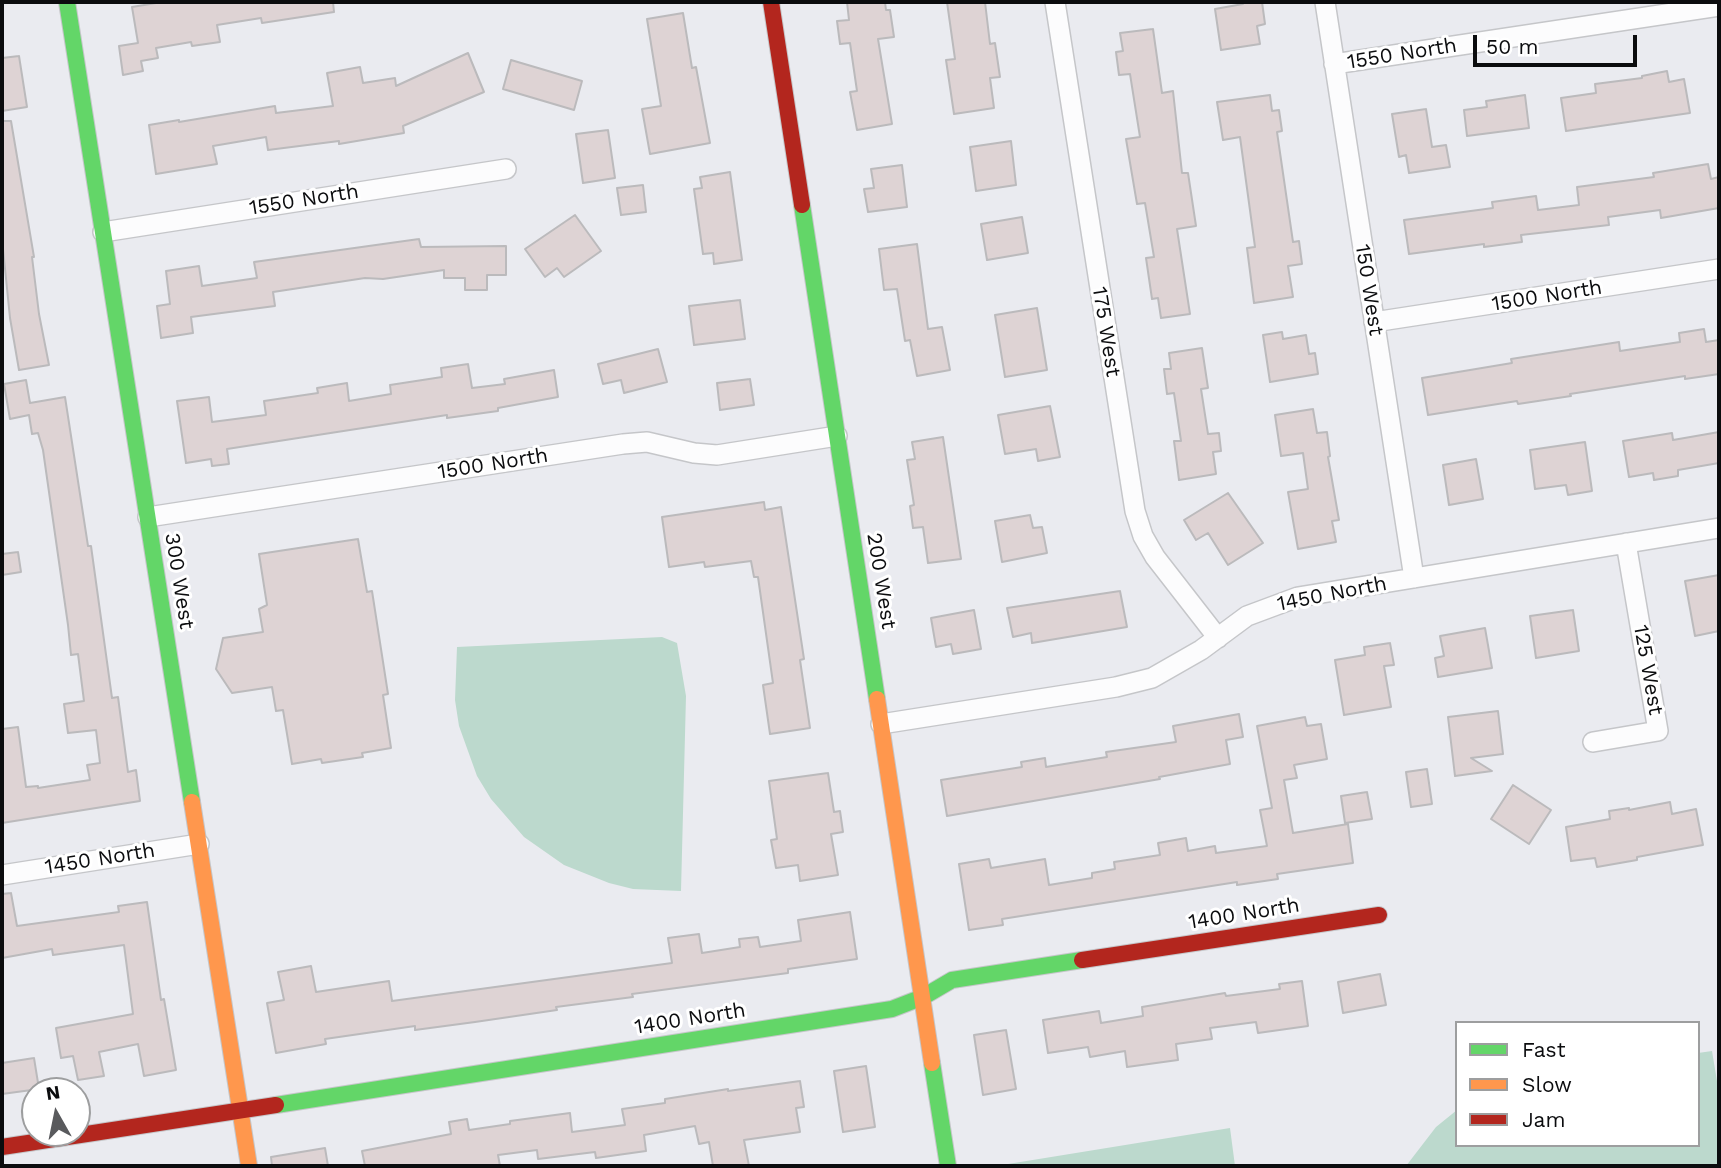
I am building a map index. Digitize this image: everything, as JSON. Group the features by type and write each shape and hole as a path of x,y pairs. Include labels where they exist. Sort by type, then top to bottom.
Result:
{"street":[{"name":"300 West","path":"67,2 249,1166"},
{"name":"200 West","path":"771,2 948,1166"},
{"name":"175 West","path":"1055,2 1135,511 1143,536 1155,557 1218,638"},
{"name":"150 West","path":"1325,2 1414,578"},
{"name":"1550 North","path":"1334,64 1719,6"},
{"name":"1550 North","path":"103,232 506,169"},
{"name":"1500 North","path":"1374,322 1719,269"},
{"name":"1500 North","path":"148,517 623,444 647,442 694,453 718,455 837,436"},
{"name":"1450 North","path":"881,724 1134,683 1170,669 1247,616 1298,597 1719,528"},
{"name":"125 West","path":"1593,742 1658,731 1626,543"},
{"name":"1450 North","path":"2,875 199,844"},
{"name":"1400 North","path":"2,1147 892,1009 923,997 952,980 1378,915"}],"green space":[{"path":"662,637 677,643 686,696 681,891 633,889 609,883 564,865 524,837 491,799 477,776 459,726 455,700 457,647"},
{"path":"1712,1051 1719,1093 1719,1166 1406,1166 1436,1127 1455,1112 1455,1147 1700,1147 1700,1053"},
{"path":"1230,1128 1235,1166 1008,1166 1008,1164"}],"building":[{"path":"162,2 333,2 334,12 262,23 261,18 217,25 220,42 192,46 191,42 156,48 158,58 141,61 143,71 123,75 119,46 138,43 132,7"},
{"path":"847,2 885,2 886,10 890,10 894,37 878,39 892,124 857,130 850,92 857,91 850,43 840,44 837,21 849,20"},
{"path":"947,2 985,2 990,44 995,43 1000,77 990,78 994,108 954,114 946,60 955,59"},
{"path":"1242,2 1262,2 1265,24 1257,26 1260,44 1221,50 1215,9 1243,4"},
{"path":"683,13 692,68 696,67 710,143 650,154 642,109 661,106 647,19"},
{"path":"1153,29 1162,93 1173,91 1182,173 1188,173 1196,226 1177,229 1190,314 1161,318 1158,298 1152,299 1146,258 1154,257 1145,203 1137,204 1126,139 1140,137 1130,74 1119,75 1116,52 1123,51 1120,33"},
{"path":"468,53 484,92 403,126 404,133 339,144 339,141 268,150 266,137 213,146 217,164 156,174 149,125 275,106 276,113 333,106 327,73 360,67 363,83 395,78 396,86"},
{"path":"19,56 27,107 2,111 2,58"},
{"path":"511,60 582,81 574,110 503,89"},
{"path":"1667,71 1669,82 1684,79 1690,113 1566,131 1561,98 1596,93 1595,84 1642,78"},
{"path":"1270,95 1272,111 1279,110 1282,131 1277,132 1293,242 1299,241 1302,264 1288,266 1293,297 1254,303 1247,248 1255,247 1240,137 1223,140 1217,102"},
{"path":"1525,95 1529,128 1467,136 1464,110 1487,107 1486,101"},
{"path":"1426,109 1432,147 1446,145 1450,167 1409,173 1406,155 1399,157 1392,114"},
{"path":"2,121 11,121 49,365 19,370 10,318 2,239"},
{"path":"608,130 615,178 583,183 576,134"},
{"path":"1011,141 1016,185 976,191 970,147"},
{"path":"1708,164 1711,179 1719,177 1719,208 1661,218 1660,210 1608,217 1609,225 1521,235 1522,242 1409,254 1404,220 1493,208 1492,202 1536,196 1538,210 1579,205 1577,187 1654,177 1653,173"},
{"path":"902,165 907,207 868,212 864,189 874,188 871,169"},
{"path":"730,172 742,260 714,264 713,253 703,254 694,189 702,188 700,177"},
{"path":"643,185 646,212 621,215 617,188"},
{"path":"575,215 601,251 564,277 557,268 545,277 525,249"},
{"path":"1022,217 1028,253 987,260 981,224"},
{"path":"419,239 421,247 506,246 506,275 487,275 487,290 465,290 465,278 444,278 444,270 383,279 365,278 273,292 275,306 191,317 193,333 161,338 157,306 170,304 166,271 199,266 202,286 257,278 254,262"},
{"path":"917,244 928,329 942,327 950,370 917,376 910,340 905,341 897,289 884,290 879,249"},
{"path":"740,300 745,339 694,345 689,306"},
{"path":"1037,308 1047,370 1005,377 995,315"},
{"path":"1704,329 1706,342 1719,340 1719,374 1685,379 1685,376 1570,394 1571,396 1518,404 1517,401 1428,415 1422,378 1512,363 1511,359 1619,342 1620,351 1680,342 1679,333"},
{"path":"1282,332 1283,339 1306,335 1309,354 1315,353 1318,374 1270,382 1263,335"},
{"path":"1202,348 1208,388 1201,389 1208,434 1219,433 1221,451 1213,452 1216,474 1179,480 1174,441 1181,441 1174,393 1167,394 1164,369 1171,369 1169,353"},
{"path":"658,349 667,382 624,393 621,380 603,384 598,364"},
{"path":"468,364 472,388 505,384 504,379 554,370 558,397 498,408 498,411 447,418 447,415 227,449 229,464 212,466 211,459 186,463 177,401 209,397 212,422 266,415 264,401 318,393 317,388 347,383 349,401 391,394 390,385 442,377 441,368"},
{"path":"750,379 754,405 720,410 717,383"},
{"path":"26,380 30,403 65,397 88,546 91,546 112,698 118,697 128,772 136,770 140,801 2,823 2,729 18,727 26,787 38,788 90,780 87,765 100,763 96,730 68,733 64,704 84,701 78,654 71,655 43,450 38,433 32,434 29,415 10,419 4,384"},
{"path":"1050,406 1060,457 1038,461 1036,449 1005,454 998,415"},
{"path":"1313,409 1317,433 1327,432 1328,457 1339,520 1332,521 1336,542 1298,549 1288,492 1308,489 1303,453 1281,456 1275,415"},
{"path":"1719,432 1719,463 1678,470 1678,476 1654,480 1653,473 1629,477 1623,441 1672,433 1673,440"},
{"path":"943,437 961,559 928,563 923,527 913,528 910,506 914,505 907,460 915,459 912,442"},
{"path":"1585,442 1592,491 1568,495 1566,485 1535,489 1530,450"},
{"path":"1476,459 1483,499 1449,505 1443,465"},
{"path":"1228,493 1263,543 1228,565 1208,533 1196,540 1184,520"},
{"path":"764,502 765,510 781,507 804,659 800,660 810,728 770,734 763,685 773,683 758,577 754,577 751,561 705,567 704,562 669,567 662,517"},
{"path":"1030,515 1033,528 1042,527 1047,553 1002,562 995,521"},
{"path":"358,539 367,592 372,591 388,694 383,695 391,748 362,753 363,757 322,763 321,759 292,764 283,710 276,711 272,687 232,693 216,669 223,638 263,632 259,609 267,605 259,554"},
{"path":"18,552 21,572 2,575 2,554"},
{"path":"1719,575 1719,631 1695,636 1685,581"},
{"path":"1120,591 1127,627 1032,643 1031,633 1013,637 1007,608"},
{"path":"974,610 981,649 953,654 951,644 936,647 931,618"},
{"path":"1573,610 1579,651 1536,658 1530,616"},
{"path":"1485,628 1492,668 1438,677 1435,658 1444,656 1440,636"},
{"path":"1390,643 1394,665 1384,666 1391,707 1344,715 1335,660 1365,655 1364,647"},
{"path":"1498,711 1503,754 1471,758 1492,771 1455,776 1448,717"},
{"path":"1239,714 1243,737 1226,740 1230,764 1159,777 1160,779 947,816 941,780 1022,767 1021,762 1045,758 1046,767 1107,757 1106,752 1176,742 1173,726"},
{"path":"1305,717 1307,726 1321,724 1327,759 1294,765 1297,778 1284,780 1293,833 1348,824 1353,863 1277,874 1278,879 1237,885 1237,882 1002,919 1003,925 969,930 959,864 989,859 991,868 1045,859 1049,885 1092,878 1092,873 1115,869 1114,862 1160,855 1158,843 1186,838 1188,851 1215,846 1216,853 1267,846 1260,810 1272,808 1257,726"},
{"path":"1427,769 1432,804 1411,807 1406,772"},
{"path":"828,773 834,812 840,811 843,832 831,834 838,875 800,881 798,865 776,868 771,840 777,839 769,781"},
{"path":"1513,785 1551,810 1529,844 1491,819"},
{"path":"1367,792 1372,819 1345,823 1341,796"},
{"path":"1670,802 1672,814 1696,809 1703,845 1597,867 1595,858 1571,861 1566,827 1610,819 1609,811"},
{"path":"11,893 17,926 119,912 118,906 147,902 161,1000 164,999 176,1070 144,1076 138,1044 99,1052 104,1076 77,1077 73,1056 61,1058 56,1028 133,1014 124,945 53,955 52,949 2,958 2,894"},
{"path":"850,912 857,959 788,969 788,973 632,994 633,997 556,1007 557,1010 415,1030 415,1026 325,1039 326,1044 276,1053 267,1003 284,1000 278,972 311,966 316,992 389,981 392,1001 672,963 668,938 699,934 702,953 740,947 739,939 758,937 760,947 801,941 798,920"},
{"path":"1380,974 1386,1005 1343,1013 1338,982"},
{"path":"1302,981 1308,1026 1258,1033 1256,1022 1210,1028 1212,1039 1176,1044 1178,1060 1127,1067 1125,1051 1090,1057 1088,1047 1048,1053 1043,1020 1099,1011 1101,1023 1143,1016 1142,1007 1225,993 1226,996 1280,989 1279,984"},
{"path":"1006,1030 1016,1089 983,1095 974,1035"},
{"path":"34,1058 37,1077 21,1077 21,1091 2,1094 2,1063"},
{"path":"866,1066 875,1127 843,1132 834,1071"},
{"path":"800,1081 804,1107 796,1108 800,1132 744,1140 749,1166 713,1166 709,1142 699,1144 695,1126 644,1135 646,1151 596,1158 595,1152 538,1159 537,1150 498,1155 500,1166 365,1166 362,1151 451,1134 449,1122 467,1119 469,1130 570,1113 572,1132 625,1125 622,1109 728,1089"},
{"path":"325,1148 328,1166 272,1166 271,1157"}],"traffic: fast":[{"path":"67,2 192,802"},
{"path":"802,205 877,699"},
{"path":"276,1105 892,1009 923,997 952,980 1082,960"},
{"path":"932,1063 948,1166"}],"traffic: slow":[{"path":"877,699 932,1063"},
{"path":"192,802 249,1166"}],"traffic: jam":[{"path":"771,2 802,205"},
{"path":"1082,960 1379,915"},
{"path":"2,1147 276,1105"}]}
